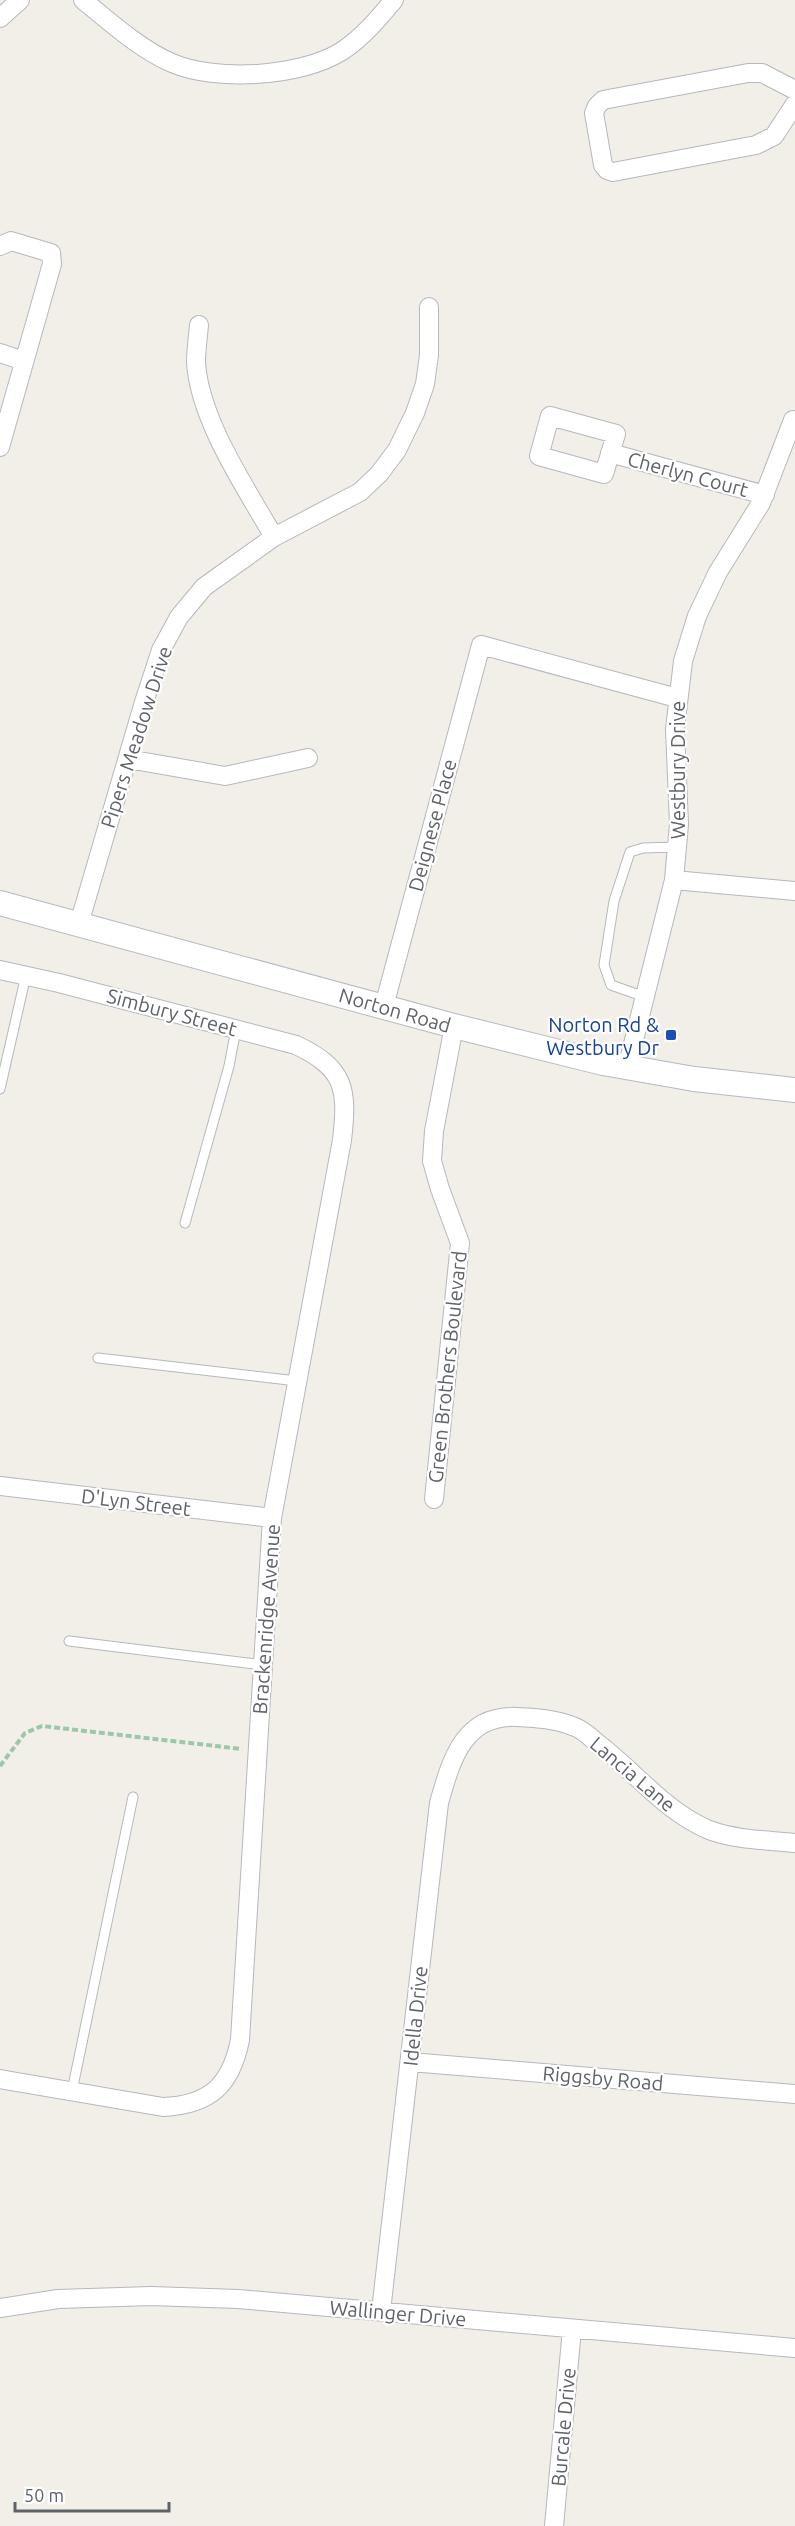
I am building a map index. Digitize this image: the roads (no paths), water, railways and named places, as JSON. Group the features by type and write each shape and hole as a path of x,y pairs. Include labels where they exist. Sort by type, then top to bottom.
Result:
{"main road":[{"name":"Norton Road","path":"0,903 454,1026 627,1068 694,1079 795,1090"}],"street":[{"path":"0,18 20,0"},
{"path":"83,0 127,35 173,63 209,72 248,75 313,64 340,52 362,36 394,0"},
{"path":"795,90 762,74 748,73 603,100 594,113 603,165 607,170 613,172 756,145 774,136 795,104"},
{"path":"0,246 11,241 51,253 52,264 0,447"},
{"name":"Pipers Meadow Drive","path":"79,924 161,650 179,617 204,587 274,537 360,492 379,474 397,450 415,413 425,384 429,355 429,307"},
{"path":"199,325 196,361 200,386 208,411 228,458 274,537"},
{"path":"0,353 24,361"},
{"name":"Westbury Drive","path":"627,1068 674,880 679,824 675,729 682,661 696,616 718,572 765,495 793,420"},
{"name":"Cherlyn Court","path":"610,453 765,495"},
{"name":"Deignese Place","path":"384,1006 481,645 677,698"},
{"path":"128,759 225,776 308,758"},
{"path":"674,880 795,891"},
{"name":"Simbury Street","path":"0,970 296,1045 318,1055 336,1073"},
{"name":"Green Brothers Boulevard","path":"434,1499 460,1243 432,1161 434,1131 454,1026"},
{"name":"Brackenridge Avenue","path":"0,2079 163,2107 180,2106 198,2102 214,2092 224,2081 234,2062 240,2040 272,1518 342,1140 346,1106 336,1073"},
{"name":"D'Lyn Street","path":"0,1486 272,1518"},
{"name":"Lancia Lane","path":"472,1729 508,1717 546,1718 577,1727 613,1755 680,1814 710,1830 740,1838 795,1843"},
{"name":"Idella Drive","path":"381,2311 439,1803 450,1763 472,1729"},
{"name":"Riggsby Road","path":"410,2062 795,2094"},
{"name":"Wallinger Drive","path":"0,2308 58,2299 151,2296 238,2299 795,2348"},
{"name":"Burcale Drive","path":"554,2526 572,2329"}],"lane":[{"path":"645,997 611,985 603,965 614,901 630,852 643,848 677,847"},
{"path":"0,1089 26,975"},
{"path":"185,1223 229,1065 236,1029"},
{"path":"98,1358 297,1381"},
{"path":"69,1641 263,1665"},
{"path":"72,2091 133,1797"}],"place":[{"name":"Norton Rd & Westbury Dr","path":"671,1035"}]}
